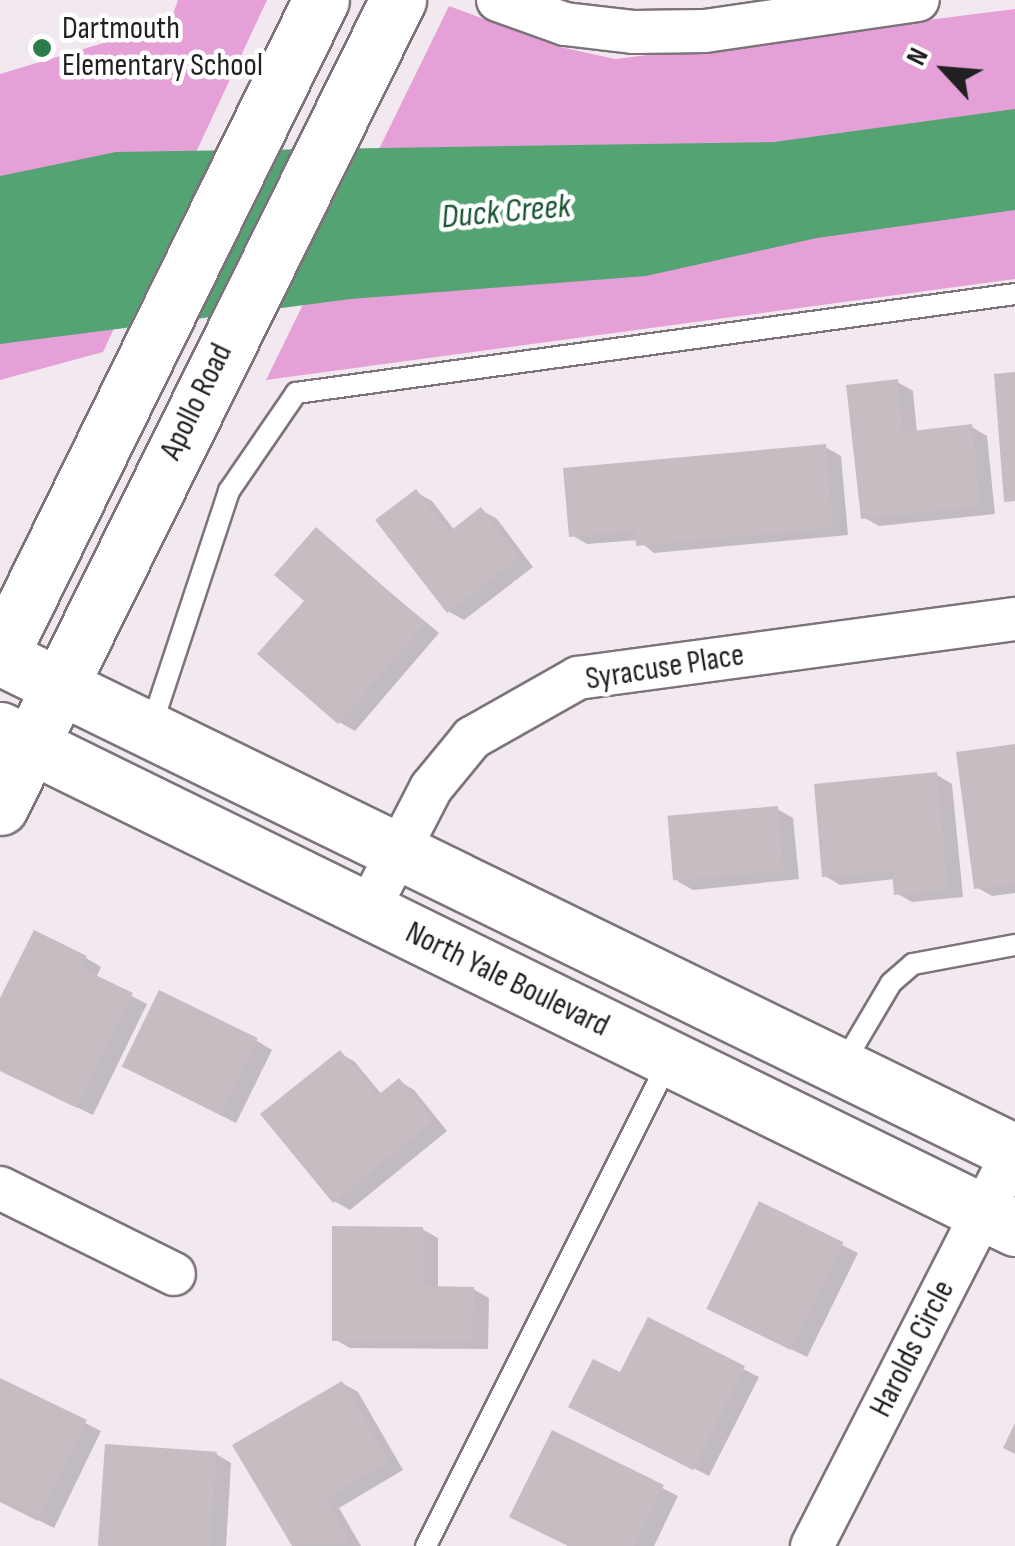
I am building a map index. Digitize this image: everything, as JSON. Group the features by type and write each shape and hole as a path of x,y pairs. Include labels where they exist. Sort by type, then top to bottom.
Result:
{"street":[{"name":"Apollo Road","path":"0,656 322,0"},
{"name":"Apollo Road","path":"0,807 15,738 56,686 398,0"},
{"path":"498,0 565,24 632,32 705,31 918,0"},
{"name":"Syracuse Place","path":"367,912 431,788 472,738 578,678 1015,618"},
{"name":"North Yale Boulevard","path":"0,656 1014,1152"},
{"name":"North Yale Boulevard","path":"15,738 999,1220"},
{"name":"Harolds Circle","path":"812,1546 999,1220 1014,1152"},
{"path":"0,1188 174,1274"}],"lane":[{"path":"150,731 229,490 296,393 1015,294"},
{"path":"841,1068 892,983 912,964 1015,945"},
{"path":"426,1546 670,1059"}],"shaded area":[{"path":"178,0 267,0 103,352 0,380 0,74 170,23"},
{"path":"449,6 556,46 615,59 1015,9 1015,279 266,380"}],"water":[{"name":"Duck Creek","path":"1015,109 1015,210 817,238 646,276 351,299 0,344 0,176 116,152 774,142"}],"building":[{"path":"1015,372 1015,501 1004,502 994,374"},
{"path":"898,379 903,432 972,424 980,506 861,519 846,385"},
{"path":"826,444 833,528 636,546 635,531 569,537 563,468"},
{"path":"416,489 449,532 481,507 520,557 447,613 375,520"},
{"path":"316,527 425,623 338,724 257,654 304,601 274,575"},
{"path":"1015,744 1015,883 974,889 956,752"},
{"path":"937,772 948,889 894,895 892,871 822,877 814,784"},
{"path":"778,806 784,871 673,880 667,816"},
{"path":"34,930 87,956 81,968 133,993 77,1108 0,1071 0,998"},
{"path":"159,990 258,1038 221,1115 122,1066"},
{"path":"340,1050 377,1096 399,1078 433,1121 333,1203 260,1114"},
{"path":"759,1201 843,1242 791,1350 706,1309"},
{"path":"332,1226 423,1227 423,1286 474,1287 473,1341 332,1341"},
{"path":"648,1317 745,1366 693,1470 568,1407 593,1359 620,1372"},
{"path":"0,1378 87,1420 38,1521 0,1502"},
{"path":"342,1381 389,1461 325,1499 351,1542 292,1546 232,1445"},
{"path":"1015,1423 1015,1454 1003,1448"},
{"path":"552,1430 664,1485 634,1546 568,1546 509,1517"},
{"path":"105,1444 217,1452 210,1546 98,1546"}],"place":[{"name":"Dartmouth Elementary School","path":"42,48"}]}
